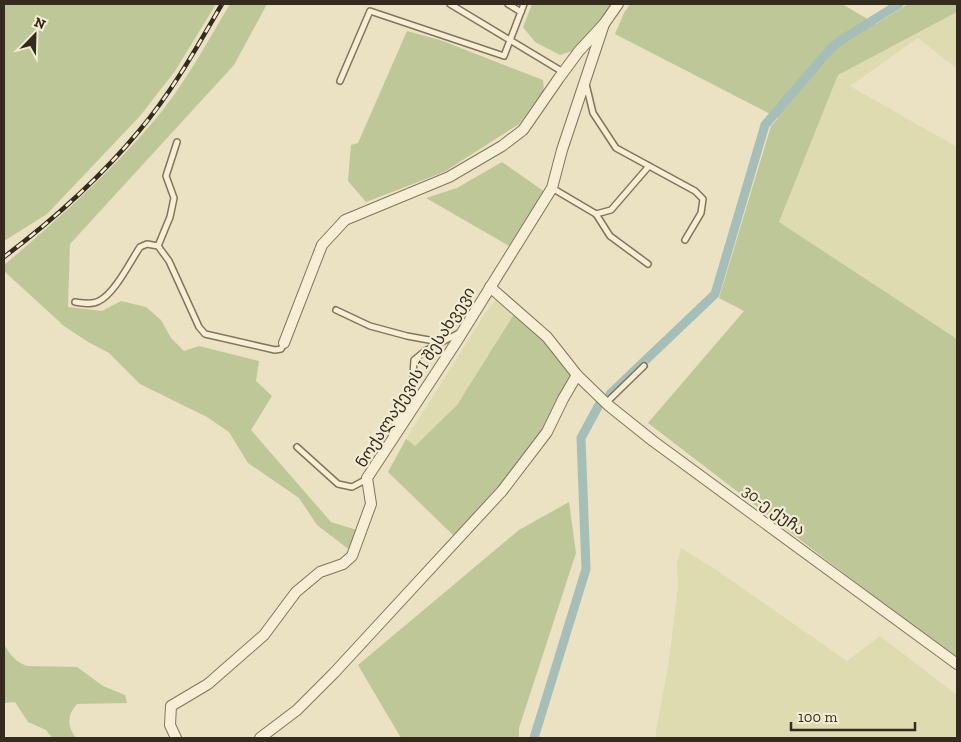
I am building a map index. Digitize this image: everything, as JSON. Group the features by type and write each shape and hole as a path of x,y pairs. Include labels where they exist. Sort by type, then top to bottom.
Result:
{"street":[{"path":"284,343 322,245 345,220 449,177 502,146 523,130 563,72 604,24 618,4"},
{"name":"ნოქალაქევის I შესახვევი","path":"176,738 170,725 171,706 208,684 264,635 296,592 320,572 342,564 352,556 371,504 367,478 464,330 552,188 562,150 604,24"},
{"name":"30-ე ქუჩა","path":"490,287 547,337 577,375 606,403 653,440 957,664"},
{"path":"260,738 297,710 334,673 502,491 547,432 577,375"}],"lane":[{"path":"450,4 563,72"},
{"path":"508,4 521,12"},
{"path":"340,81 370,11 504,56 524,4"},
{"path":"586,81 593,112 616,148 695,191 703,199 701,213 685,240"},
{"path":"158,246 170,217 174,198 166,176 177,142"},
{"path":"596,214 611,210 649,166"},
{"path":"552,188 596,214 610,236 648,264"},
{"path":"75,302 90,304 99,302 109,294 140,247 146,244 158,246 169,261 199,327 206,334 275,350 281,349 284,343"},
{"path":"336,310 370,326 407,336 441,342"},
{"path":"394,426 409,402 412,391 414,360 425,351 464,330"},
{"path":"606,403 644,366"},
{"path":"298,447 338,484 352,487 367,478"}],"shaded area":[{"path":"957,12 957,69 918,38 850,86 957,147 957,339 779,222 838,75"},
{"path":"498,297 516,311 457,405 415,446 406,439 486,312"},
{"path":"681,548 715,569 847,661 880,636 957,695 957,738 656,738 668,667 678,588 677,562"}],"green space":[{"path":"4,4 216,4 175,71 140,116 47,214 4,241"},
{"path":"230,4 267,4 234,65 70,244 68,307 102,311 121,301 146,307 161,320 171,338 184,351 199,346 259,361 256,381 272,396 251,430 331,522 357,530 351,551 317,525 299,498 248,463 229,432 207,417 140,384 109,353 64,326 4,271 4,265 81,197 118,161 153,122 184,80"},
{"path":"532,4 614,4 572,51 560,55 535,42 523,27"},
{"path":"630,4 842,4 876,24 908,4 957,4 957,12 838,75 779,222 957,339 957,660 648,423 744,311 719,298 771,126 778,118 615,34"},
{"path":"407,31 440,40 543,80 544,90 519,124 444,172 366,202 348,181 351,145 358,143"},
{"path":"502,162 545,192 511,247 426,198 457,188"},
{"path":"516,311 548,340 571,374 543,432 499,489 454,536 388,472 406,439 415,446 457,405"},
{"path":"569,502 576,553 519,728 519,738 401,738 358,665 519,530"},
{"path":"4,644 13,657 27,666 77,667 103,686 125,695 127,703 77,704 71,712 69,721 76,738 52,738 46,730 28,722 15,702 4,703"}],"waterway":[{"path":"610,394 715,294 765,125 831,48 899,4"},
{"path":"534,738 586,569 581,438 600,403"}],"railway":[{"path":"4,257 75,198 139,131 173,85 222,4"}]}
